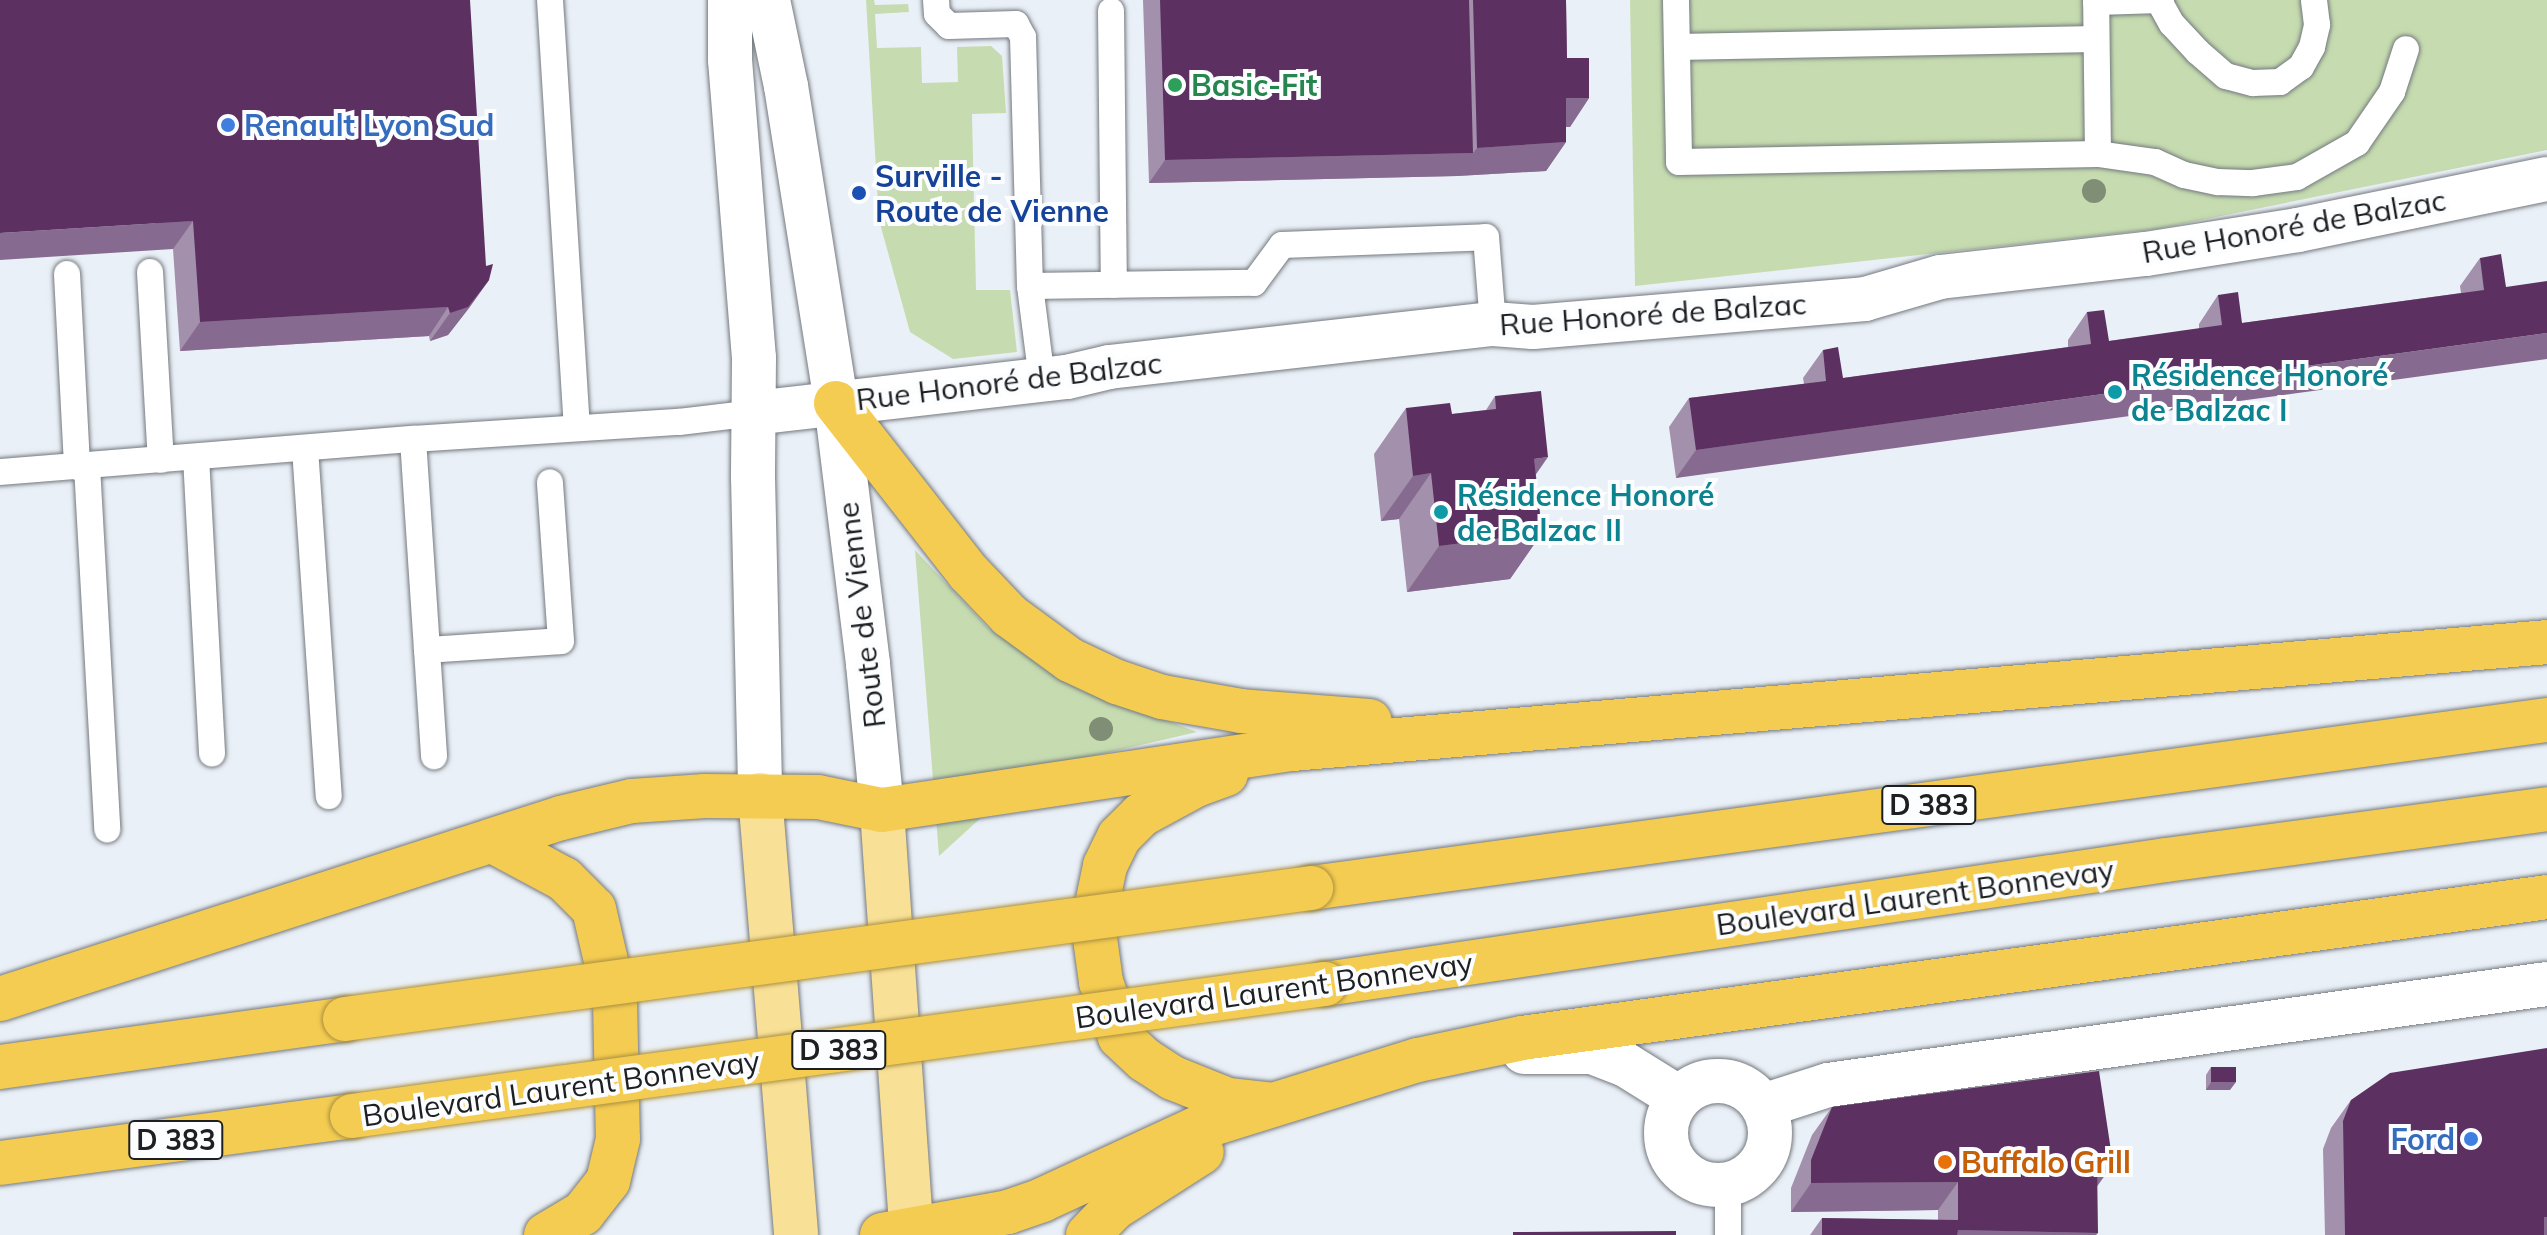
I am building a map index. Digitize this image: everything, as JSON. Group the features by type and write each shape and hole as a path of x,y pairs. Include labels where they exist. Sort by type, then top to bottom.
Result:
{"highway":[{"path":"836,403 969,573 1010,616 1070,660 1117,682 1162,697 1241,711 1504,732"},
{"path":"0,999 561,818 632,801 760,795 818,797 882,810 1292,749 2547,642"},
{"name":"D 383","path":"0,1067 2547,720"},
{"path":"1279,1105 1228,1100 1173,1078 1145,1060 1120,1037 1101,982 1093,924 1105,866 1119,837 1141,815 1198,784 1292,749"},
{"name":"Boulevard Laurent Bonnevay","path":"0,1163 1325,984 2166,860 2547,809"},
{"path":"493,841 564,879 594,909 615,1000 618,1139 608,1181 583,1213 546,1235"},
{"path":"902,1233 1008,1212 1042,1200 1196,1129 1418,1060 1522,1038 2547,897"},
{"path":"1088,1235 1114,1208 1161,1175 1279,1105"}],"main road":[{"path":"760,795 796,1235"},
{"name":"Route de Vienne","path":"882,810 902,1233"}],"street":[{"path":"730,0 730,60 754,358 760,795"},
{"name":"Route de Vienne","path":"768,0 789,101 836,403 868,664 882,810"},
{"name":"Rue Honoré de Balzac","path":"754,413 1042,380 1109,367 1493,324 1533,327 1865,299 1940,277 2146,254 2298,230 2547,179"},
{"path":"1763,1106 1828,1085 2547,984"},
{"path":"1418,1060 1545,1050 1592,1052 1626,1065 1679,1098"},
{"path":"1723,1081 1746,1088 1763,1106 1770,1129 1766,1153 1757,1168 1728,1184 1710,1184 1692,1178 1678,1166 1669,1149 1666,1132 1670,1113 1679,1098 1699,1084 1723,1081"}],"lane":[{"path":"550,0 577,427"},
{"path":"936,0 937,14 949,26 1016,24 1023,37 1030,286 1042,380"},
{"path":"1676,0 1679,162 2098,154 2155,162 2184,175 2218,182 2253,183 2297,177 2357,143 2392,92 2406,49"},
{"path":"2098,154 2096,1 2160,0 2172,24 2198,52 2226,76 2253,83 2280,82 2301,67 2312,47 2317,25 2314,0"},
{"path":"1111,11 1114,285"},
{"path":"1677,47 2096,39"},
{"path":"1030,286 1254,283 1282,245 1486,237 1493,324"},
{"path":"150,272 161,460"},
{"path":"67,274 107,829"},
{"path":"0,472 413,439 679,422 754,413"},
{"path":"413,439 434,756"},
{"path":"305,448 329,796"},
{"path":"196,457 212,754"},
{"path":"427,650 561,641 550,482"},
{"path":"1728,1184 1728,1235"}],"green space":[{"path":"866,0 874,0 875,5 908,4 909,12 875,14 877,48 921,47 922,83 958,82 957,47 991,46 1002,56 1006,113 972,114 976,290 1010,290 1017,352 953,359 910,332 879,220"},
{"path":"1630,0 2547,0 2547,150 2157,229 1635,286"},
{"path":"915,550 988,628 1071,684 1197,732 1063,763 1017,785 939,856"}],"building":[{"name":"Renault Lyon Sud","path":"0,0 470,0 486,266 493,264 489,280 468,307 450,313 448,307 200,322 193,221 0,233"},
{"path":"1160,0 1469,0 1473,153 1165,160"},
{"path":"1473,0 1566,0 1567,58 1589,58 1589,98 1566,98 1566,142 1477,148"},
{"path":"2501,254 2506,287 2547,281 2547,333 1696,450 1689,398 1826,381 1823,350 1838,347 1843,378 2091,344 2087,312 2104,310 2109,341 2222,325 2218,295 2238,292 2242,323 2484,290 2480,258"},
{"path":"1541,391 1548,457 1534,459 1542,533 1439,546 1431,473 1413,476 1406,408 1450,403 1452,414 1496,409 1495,396"},
{"path":"2547,1048 2547,1217 2544,1217 2544,1235 2345,1235 2343,1121 2351,1100 2390,1073"},
{"path":"2211,1067 2236,1067 2236,1082 2211,1082"},
{"name":"Buffalo Grill","path":"2099,1071 2113,1164 2097,1163 2098,1233 1958,1230 1957,1235 1822,1235 1822,1218 1958,1220 1958,1182 1811,1183 1811,1160 1832,1107"},
{"path":"1676,1231 1676,1235 1513,1235 1513,1232"}],"place":[{"name":"Basic-Fit","path":"1175,85"},
{"name":"Renault Lyon Sud","path":"228,125"},
{"name":"Surville - Route de Vienne","path":"859,193"},
{"name":"Résidence Honoré de Balzac I","path":"2115,392"},
{"name":"Résidence Honoré de Balzac II","path":"1441,512"},
{"name":"Ford","path":"2471,1139"},
{"name":"Buffalo Grill","path":"1945,1162"}]}
